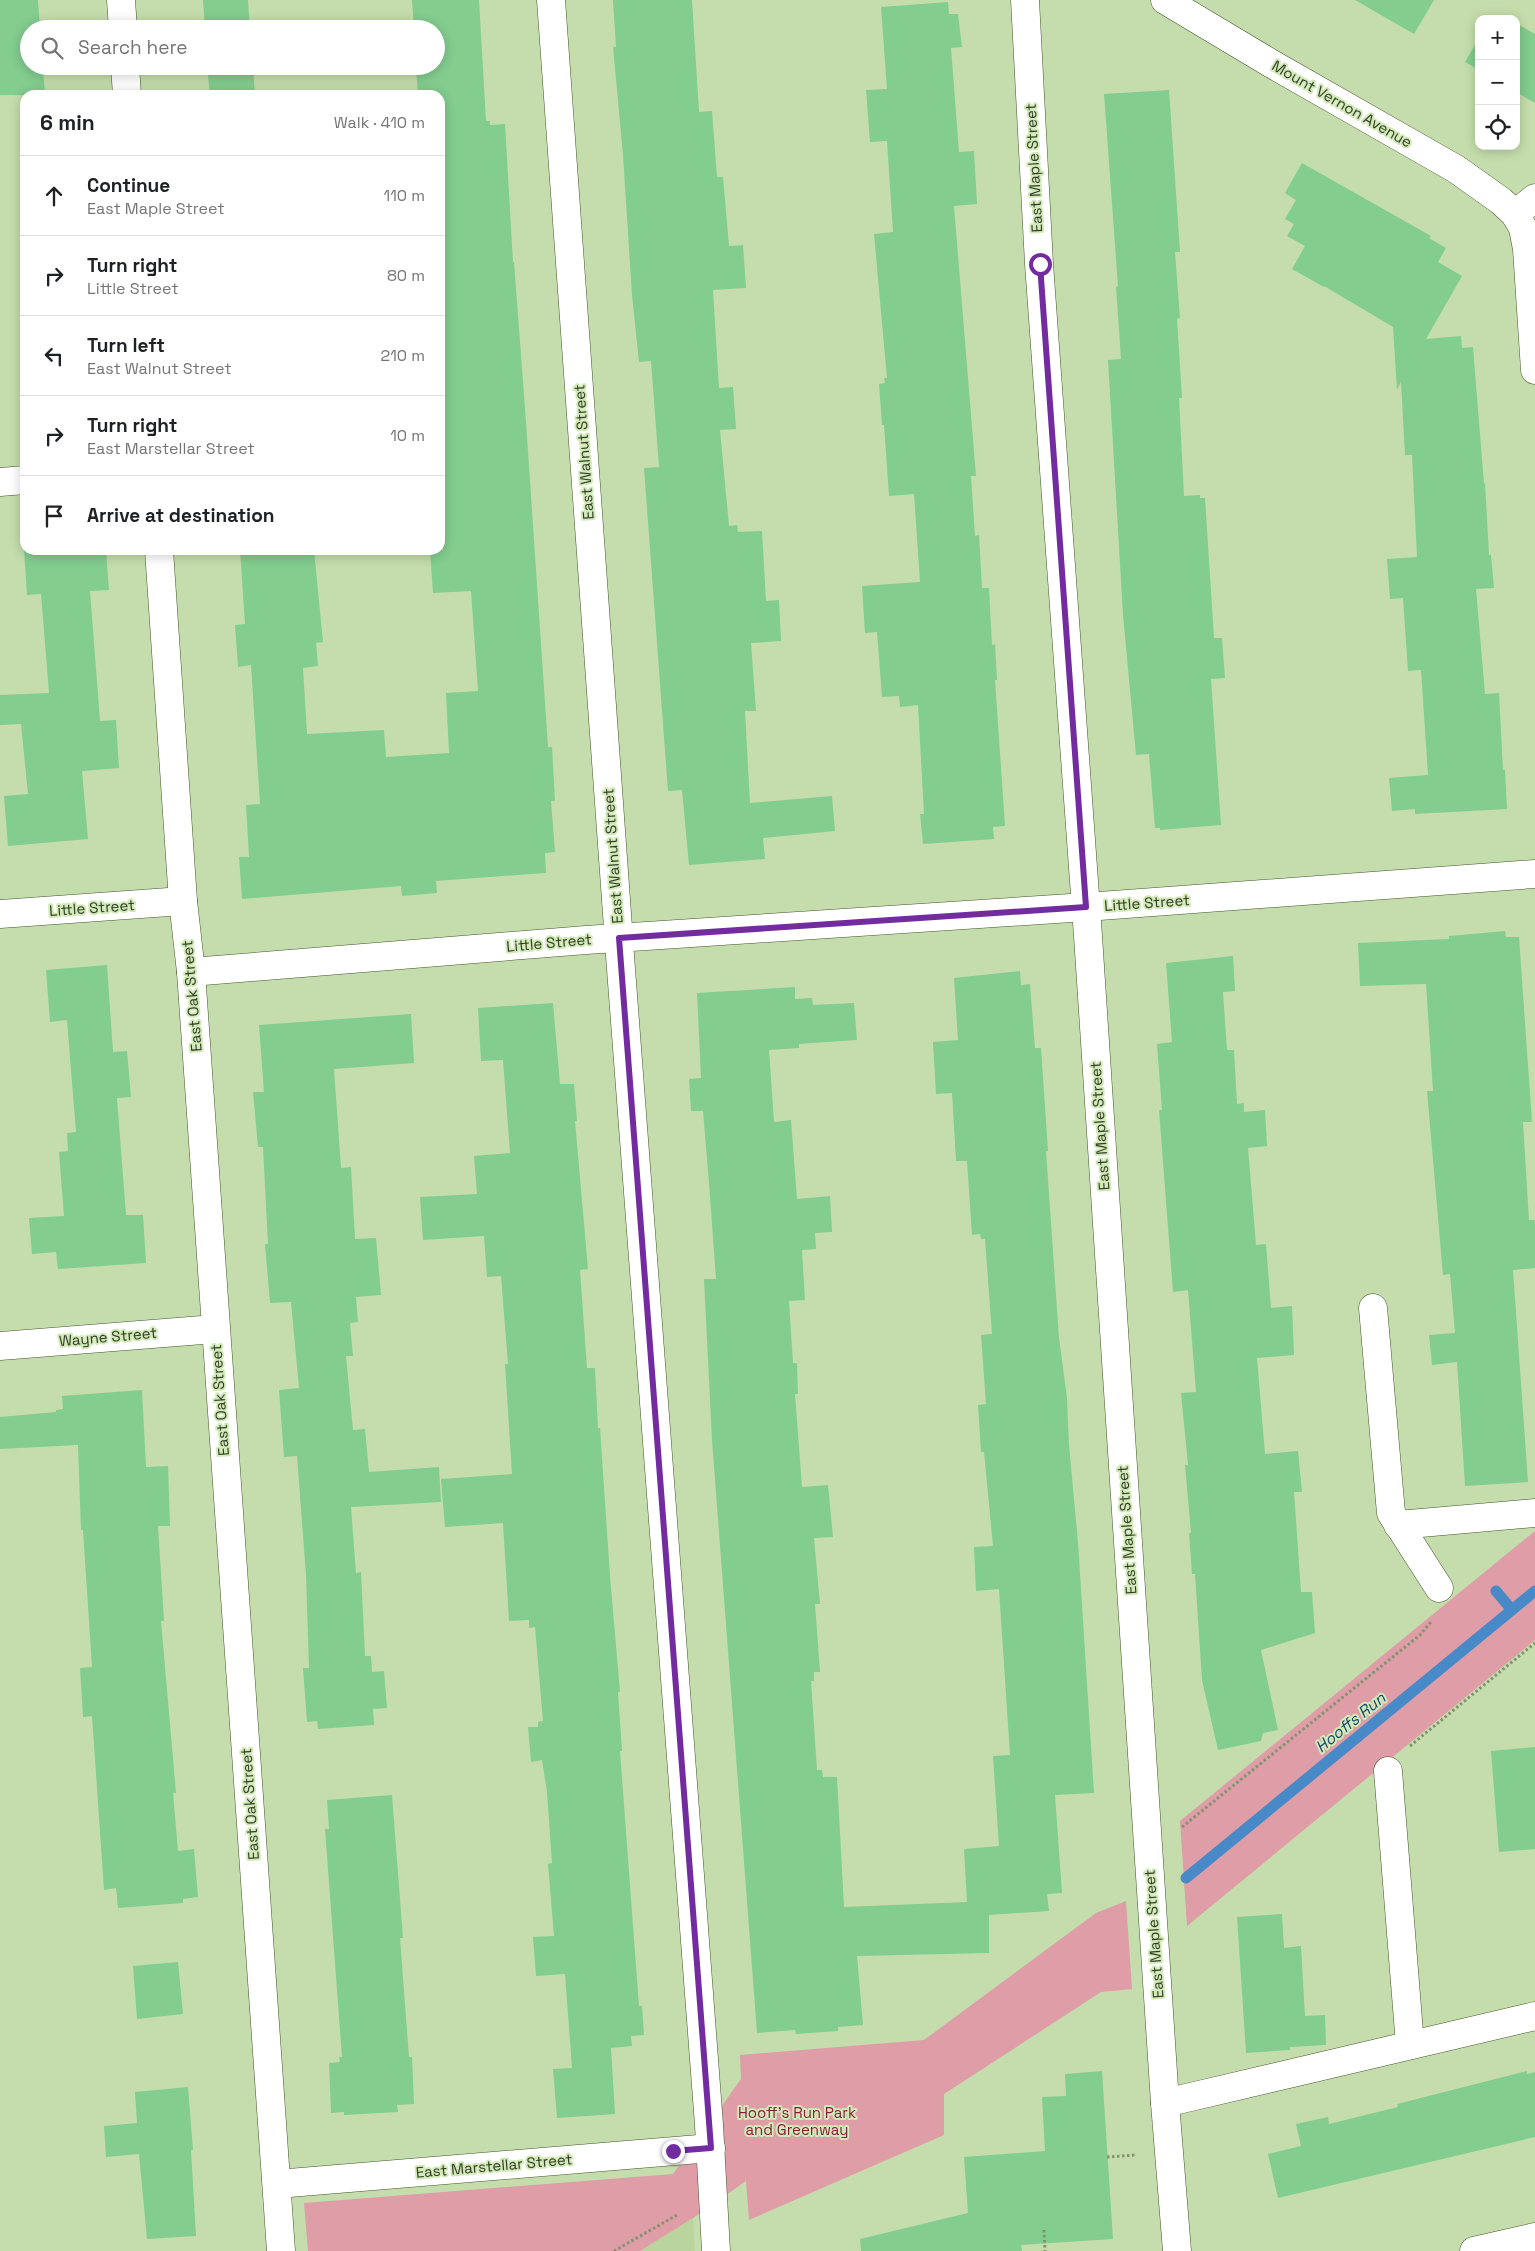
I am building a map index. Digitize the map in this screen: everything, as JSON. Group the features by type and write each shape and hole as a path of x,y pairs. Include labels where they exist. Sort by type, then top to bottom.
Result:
{"street":[{"path":"121,0 122,20"},
{"name":"East Walnut Street","path":"551,0 619,938 711,2148 716,2251"},
{"name":"East Maple Street","path":"1025,0 1040,264 1086,907 1165,2102 1177,2251"},
{"name":"Mount Vernon Avenue","path":"1165,0 1272,64 1456,169 1501,201 1525,206"},
{"path":"126,75 127,90"},
{"path":"1525,206 1523,228 1527,249 1535,370"},
{"path":"0,482 20,480"},
{"name":"East Oak Street","path":"159,555 184,901 191,972 281,2251"},
{"name":"Little Street","path":"191,972 619,938 1086,907 1535,874"},
{"name":"Little Street","path":"0,914 184,901"},
{"path":"1373,1308 1391,1513 1438,1588"},
{"name":"Wayne Street","path":"0,1346 215,1329"},
{"path":"1398,1525 1535,1513"},
{"path":"1388,1771 1410,2045"},
{"path":"1165,2102 1535,2016"},
{"name":"East Marstellar Street","path":"277,2184 711,2148"},
{"path":"1474,2251 1535,2237"}],"path":[{"path":"1176,1828 1186,1826 1420,1635 1434,1618"},
{"path":"1388,1771 1392,1761 1535,1643"},
{"path":"1108,2157 1139,2155"},
{"path":"614,2251 677,2215"},
{"path":"1044,2230 1045,2251"}],"shaded area":[{"path":"693,2218 695,2251 640,2251"}],"green space":[{"path":"1535,1531 1535,1640 1187,1926 1180,1821"},
{"name":"Hooff's Run Park and Greenway","path":"1126,1901 1132,1989 1101,1992 944,2094 944,2135 749,2220 746,2181 693,2218 640,2251 308,2251 304,2203 673,2174 741,2079 740,2055 924,2040 1096,1913"}],"building":[{"path":"0,0 38,0 39,20 20,20 20,75 44,75 45,90 20,90 20,95 0,95"},
{"path":"203,0 248,0 249,20 204,20"},
{"path":"412,0 479,0 486,121 490,121 490,125 505,124 513,262 548,747 552,747 555,801 551,801 555,852 545,853 546,873 436,881 437,893 402,896 401,886 242,899 239,857 249,857 246,805 260,804 251,665 238,667 235,625 245,624 240,555 314,555 323,642 316,643 318,666 303,668 307,734 384,730 386,757 449,753 446,693 478,691 471,591 433,593 430,555 445,555 445,90 418,90 417,75 445,75 445,20 413,20"},
{"path":"613,0 692,0 699,112 712,111 717,177 723,177 729,246 743,245 746,288 713,290 719,388 733,387 736,429 720,430 729,526 737,525 738,532 762,531 766,601 779,600 781,641 751,643 756,711 745,711 750,803 832,796 835,831 763,838 765,859 689,865 682,790 668,791 644,468 659,467 651,361 639,362 632,295 623,155 613,47 616,47"},
{"path":"1355,0 1434,0 1414,34"},
{"path":"948,2 949,14 958,14 962,47 951,48 959,152 974,151 977,204 954,206 976,476 971,476 975,536 979,535 982,588 989,588 992,645 995,644 997,680 995,680 1005,826 993,827 994,839 923,844 920,814 924,814 918,705 900,707 899,696 882,697 877,632 865,633 862,586 920,582 914,494 889,496 879,384 885,383 884,378 887,378 874,234 893,232 887,141 870,142 866,90 887,89 881,7"},
{"path":"1520,25 1535,34 1535,103 1520,94"},
{"path":"1475,45 1475,68 1465,62"},
{"path":"208,75 254,75 255,90 209,90"},
{"path":"1169,90 1180,252 1175,252 1180,318 1177,319 1182,398 1179,398 1184,496 1200,495 1200,498 1205,498 1214,638 1222,638 1225,678 1211,679 1221,825 1160,830 1160,828 1155,828 1149,754 1136,755 1123,615 1108,360 1121,359 1116,287 1118,286 1104,94"},
{"path":"1302,163 1431,236 1429,238 1446,248 1438,262 1462,276 1426,339 1461,336 1462,348 1473,347 1485,483 1489,555 1491,555 1494,588 1476,589 1485,694 1499,693 1507,809 1415,814 1415,809 1392,811 1389,778 1428,775 1421,670 1408,671 1403,598 1390,599 1387,559 1417,557 1412,455 1405,455 1401,382 1397,390 1393,327 1292,269 1305,246 1287,236 1294,224 1285,219 1296,200 1285,193"},
{"path":"24,555 106,555 109,590 90,591 100,721 116,720 119,768 82,771 88,839 8,846 4,796 28,794 21,724 0,725 0,695 49,693 41,594 27,595"},
{"path":"1505,931 1506,937 1519,937 1532,1122 1523,1122 1529,1220 1535,1220 1535,1268 1513,1270 1528,1482 1465,1486 1457,1362 1432,1365 1429,1335 1455,1333 1450,1274 1443,1275 1427,1091 1433,1091 1426,984 1360,986 1358,943 1449,939 1449,936"},
{"path":"1233,956 1235,991 1223,992 1227,1050 1234,1050 1237,1104 1244,1103 1244,1112 1265,1110 1267,1146 1248,1148 1256,1245 1266,1244 1271,1308 1292,1306 1294,1355 1257,1358 1265,1454 1298,1451 1302,1492 1294,1492 1301,1592 1312,1592 1315,1633 1261,1650 1278,1730 1263,1733 1261,1741 1218,1750 1202,1680 1195,1574 1192,1574 1189,1533 1191,1533 1185,1465 1188,1465 1181,1393 1196,1392 1188,1290 1173,1292 1159,1110 1162,1110 1157,1044 1172,1042 1166,963"},
{"path":"107,965 113,1052 127,1051 131,1097 117,1098 126,1215 143,1215 146,1263 58,1269 56,1252 32,1254 29,1218 64,1216 59,1152 68,1151 67,1133 76,1132 67,1020 50,1022 46,970"},
{"path":"1020,971 1021,985 1030,984 1035,1048 1041,1048 1059,1338 1067,1398 1094,1793 1055,1795 1062,1893 1047,1894 1049,1911 989,1915 989,1953 857,1956 863,2025 838,2027 838,2031 796,2034 795,2030 757,2033 712,1440 704,1279 716,1279 703,1111 691,1111 689,1079 701,1078 697,993 795,987 795,999 812,998 813,1005 854,1003 857,1040 799,1044 799,1048 769,1050 774,1122 791,1120 797,1199 830,1196 832,1232 815,1233 816,1249 802,1250 805,1300 789,1301 793,1363 797,1363 798,1394 795,1394 802,1487 828,1485 833,1537 814,1538 820,1604 815,1604 820,1672 814,1672 814,1681 811,1681 817,1770 822,1770 823,1777 837,1777 844,1907 967,1902 964,1849 999,1846 993,1756 1010,1755 999,1589 976,1591 974,1547 993,1546 984,1452 981,1452 978,1405 986,1404 981,1335 992,1334 985,1239 981,1239 980,1234 972,1235 967,1161 956,1161 952,1093 936,1094 933,1042 958,1040 954,978"},
{"path":"553,1003 560,1084 574,1084 577,1121 575,1121 588,1269 580,1270 587,1368 595,1368 598,1428 600,1428 620,1692 618,1692 622,1751 620,1751 639,2006 642,2006 644,2035 631,2036 632,2046 611,2048 615,2114 557,2118 553,2069 572,2068 565,1974 536,1976 533,1937 554,1936 548,1864 552,1863 547,1792 542,1760 531,1762 528,1727 538,1727 538,1722 543,1721 535,1627 529,1628 529,1620 509,1621 503,1523 445,1527 441,1479 512,1474 505,1364 508,1364 501,1276 487,1277 484,1236 423,1240 420,1197 477,1194 474,1156 510,1153 503,1060 481,1061 478,1008"},
{"path":"411,1014 414,1063 334,1069 341,1168 351,1167 355,1239 376,1238 381,1295 356,1297 358,1322 350,1323 353,1356 346,1356 353,1430 365,1429 369,1472 439,1467 441,1502 351,1507 356,1573 361,1572 365,1656 371,1656 372,1672 384,1671 387,1708 373,1709 374,1725 318,1729 317,1721 307,1722 303,1668 309,1668 306,1575 297,1456 284,1457 279,1390 299,1388 291,1302 270,1303 265,1244 268,1244 263,1147 258,1147 253,1092 264,1092 259,1025"},
{"path":"142,1390 146,1467 168,1466 170,1526 158,1526 164,1621 161,1621 176,1793 173,1793 178,1851 194,1849 198,1897 183,1899 183,1903 118,1908 116,1888 104,1890 92,1716 83,1717 80,1668 92,1667 83,1530 81,1530 78,1445 0,1449 0,1417 56,1412 56,1410 63,1409 62,1396"},
{"path":"1535,1747 1535,1849 1499,1852 1491,1751"},
{"path":"392,1795 403,1938 400,1938 409,2057 412,2057 414,2104 397,2105 398,2112 344,2115 344,2112 331,2113 329,2063 340,2062 339,2057 342,2057 325,1829 329,1829 327,1800"},
{"path":"1282,1914 1284,1948 1301,1946 1305,2016 1325,2015 1326,2045 1290,2047 1290,2050 1246,2053 1237,1917"},
{"path":"178,1962 183,2014 137,2019 133,1966"},
{"path":"1102,2071 1113,2239 1021,2245 1022,2251 861,2251 860,2239 968,2213 964,2157 1045,2151 1042,2097 1066,2096 1065,2074"},
{"path":"1527,2071 1527,2074 1535,2072 1535,2137 1278,2198 1268,2154 1301,2146 1296,2124 1328,2117 1329,2124 1398,2107 1397,2104"},
{"path":"188,2087 193,2150 191,2150 196,2236 147,2239 139,2154 106,2157 104,2126 137,2123 135,2092"}],"waterway":[{"path":"1496,1591 1512,1610"},
{"name":"Hooffs Run","path":"1186,1878 1535,1591"}],"route":[{"path":"673,2151 711,2148 619,938 1086,907 1040,264"}]}
